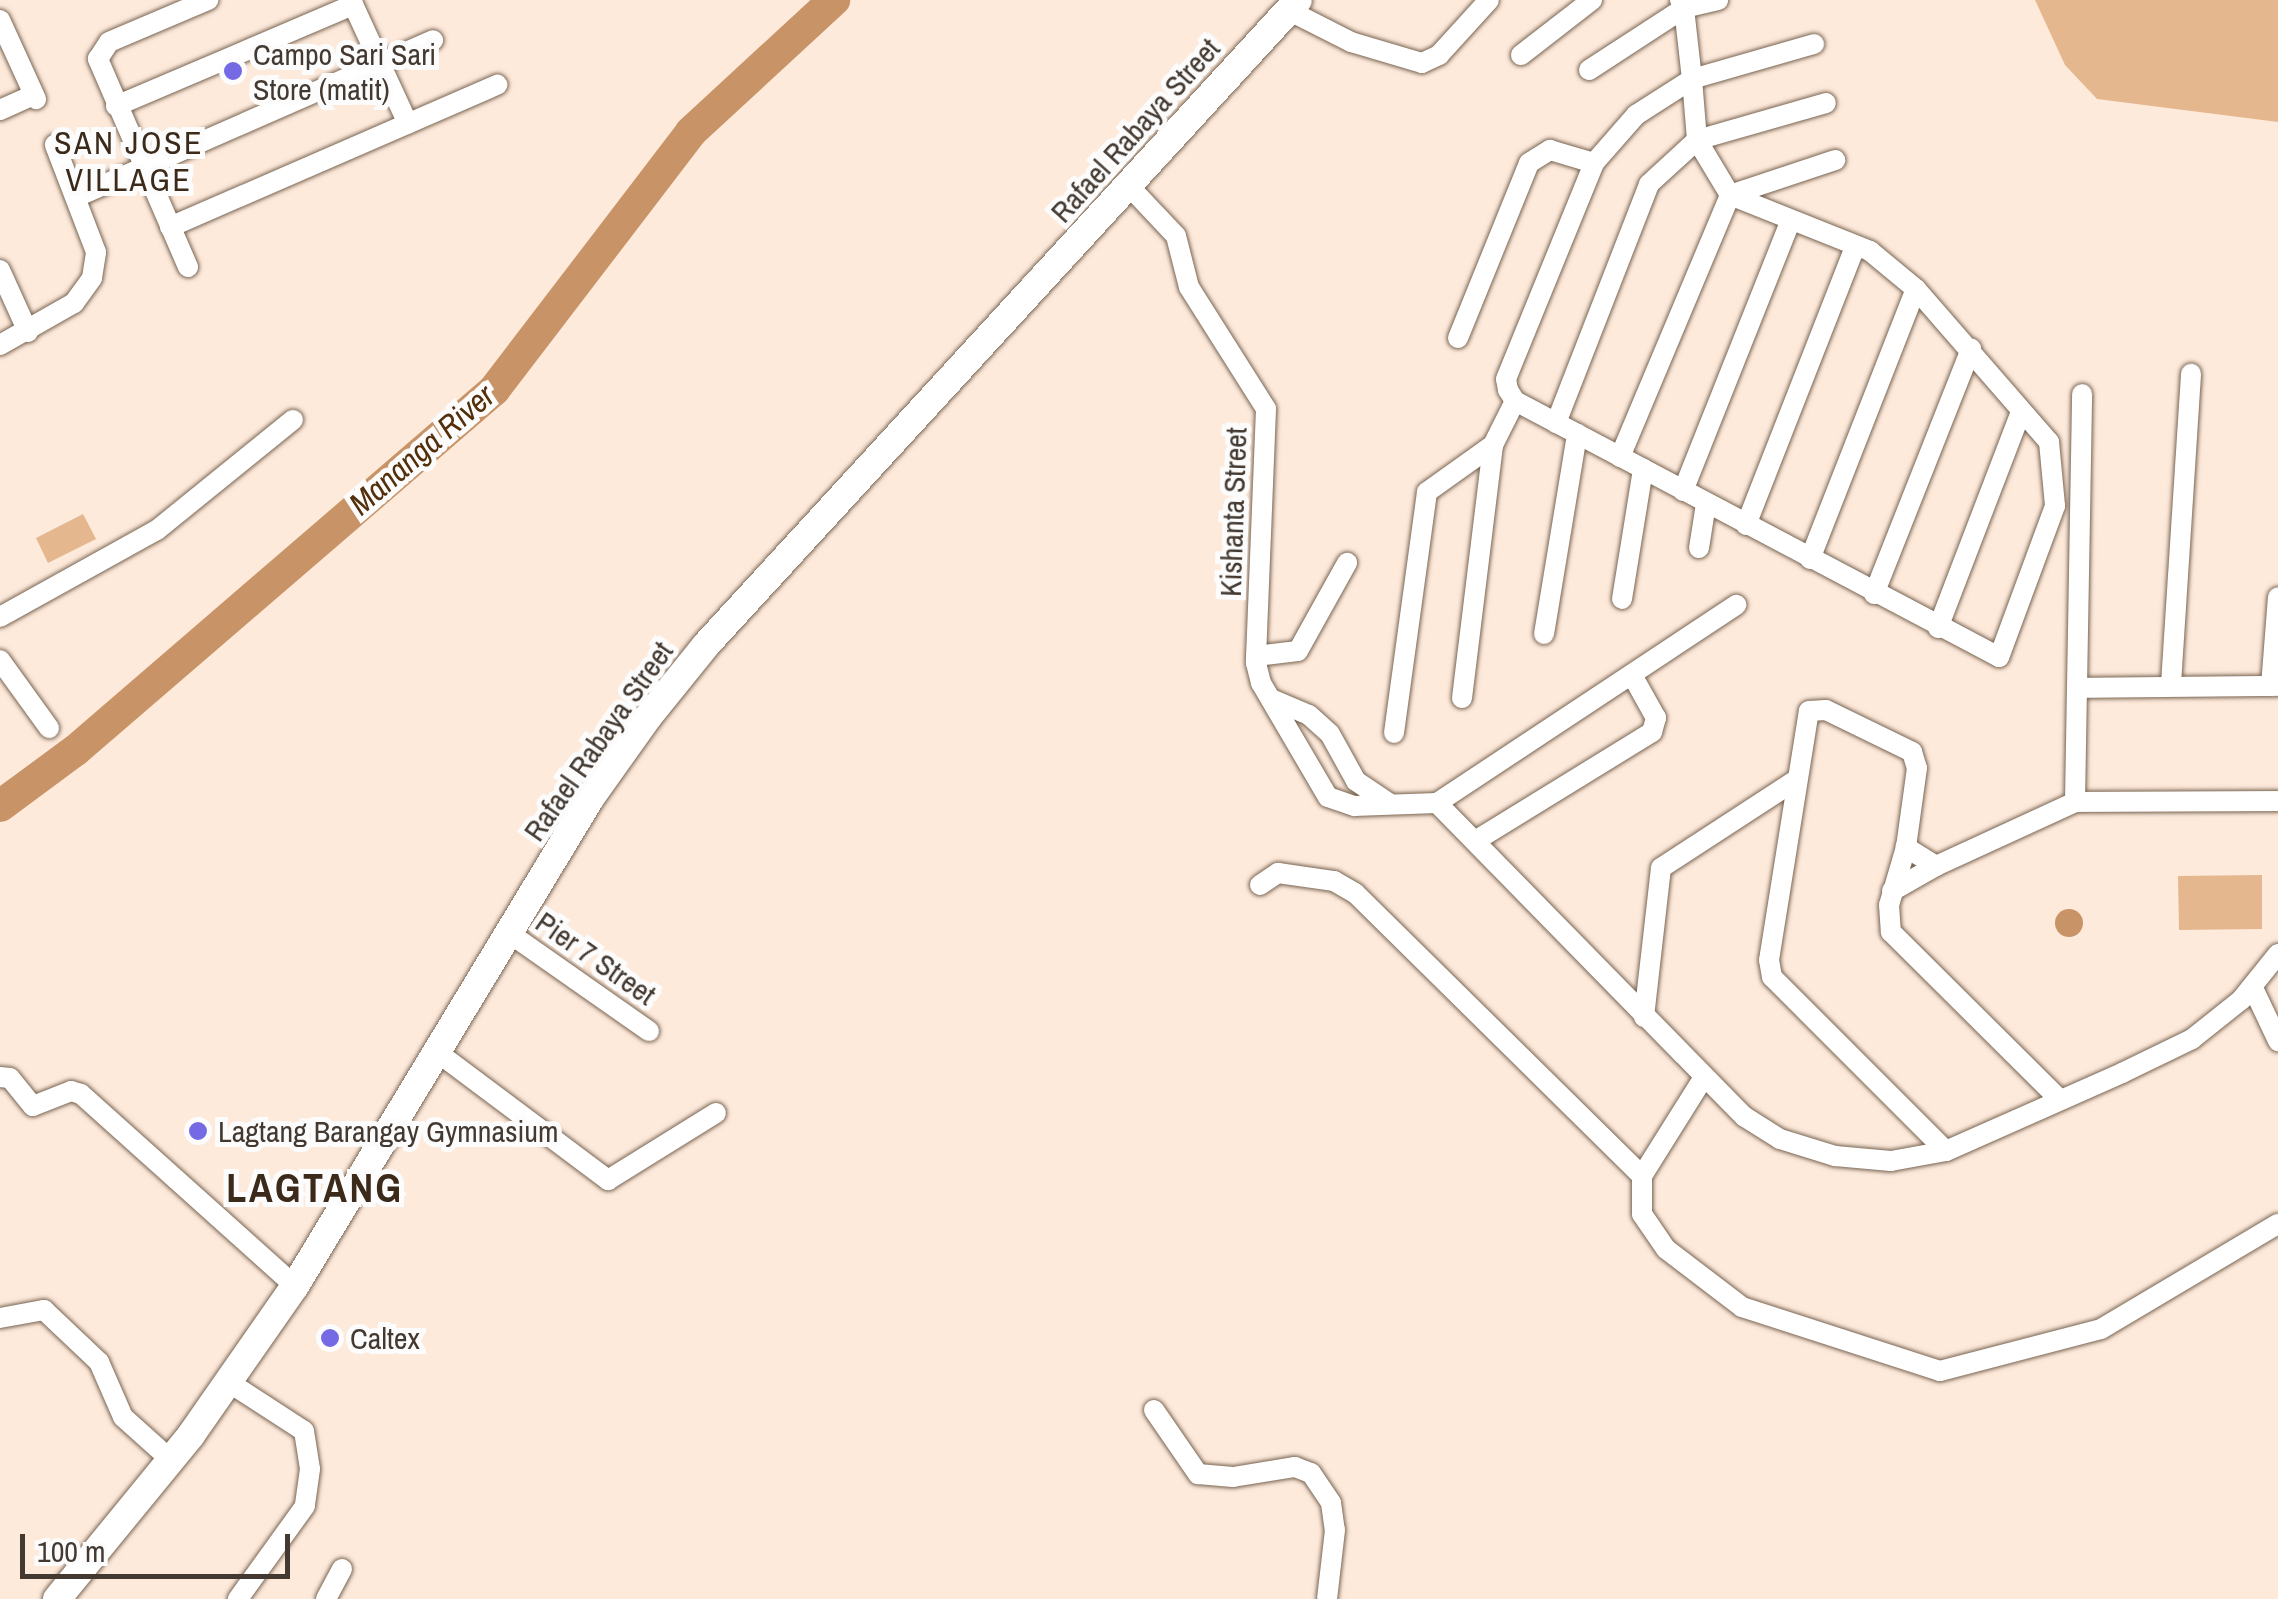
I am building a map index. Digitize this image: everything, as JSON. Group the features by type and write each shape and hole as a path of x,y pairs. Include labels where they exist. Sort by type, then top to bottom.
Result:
{"main road":[{"name":"Rafael Rabaya Street","path":"56,1599 230,1383 295,1286 591,797 706,645 1293,5"}],"street":[{"path":"188,268 98,59 109,42 208,0"},
{"path":"1293,5 1351,42 1422,63 1439,55 1488,0"},
{"path":"1521,55 1592,0"},
{"path":"1590,70 1682,4 1718,0"},
{"path":"116,106 352,2 408,124"},
{"path":"1682,4 1692,79 1697,140 1730,194 1790,224 1855,246 1916,289 2049,442 2055,506 2004,654 1992,657 1515,400 1506,379 1594,163 1636,115 1692,79 1814,44"},
{"path":"0,20 36,97 0,110"},
{"path":"76,196 433,40"},
{"path":"170,227 497,85"},
{"path":"1556,422 1649,184 1697,140 1826,103"},
{"path":"0,345 74,304 92,278 96,252 55,145"},
{"path":"1458,338 1529,163 1550,150 1594,163"},
{"path":"1620,457 1730,194 1835,160"},
{"name":"Kishanta Street","path":"1128,185 1176,236 1189,287 1266,409 1256,656 1271,699 1328,797 1343,804 1437,803"},
{"path":"1683,491 1790,224"},
{"path":"1746,524 1855,246"},
{"path":"0,270 28,332"},
{"path":"1810,559 1916,289"},
{"path":"1874,594 1971,349"},
{"path":"2171,684 2191,374"},
{"path":"2075,802 2082,394"},
{"path":"1462,698 1493,445 1515,400"},
{"path":"1938,628 2021,412"},
{"path":"0,617 157,530 292,420"},
{"path":"1544,634 1577,434"},
{"path":"1394,733 1427,492 1493,445"},
{"path":"1622,599 1643,470"},
{"path":"1698,548 1706,504"},
{"path":"1256,656 1298,651 1348,563"},
{"path":"2078,688 2171,684 2274,686 2278,597"},
{"path":"1736,605 1437,803 1745,1118 1798,1144 1890,1161 1946,1151 2192,1040 2253,988 2278,954"},
{"path":"0,660 50,728"},
{"path":"1475,840 1652,732 1656,718 1632,675"},
{"path":"1271,699 1308,715 1334,741 1356,780 1389,803"},
{"path":"1946,1151 1772,977 1769,960 1809,711 1826,710 1904,745 1917,768 1906,847 1892,890 1891,932 2059,1100"},
{"path":"1304,759 1334,741"},
{"path":"1644,1017 1653,870 1796,780"},
{"path":"1892,890 2075,802 2278,800"},
{"path":"1906,847 1936,866"},
{"path":"1260,886 1278,873 1334,881 1355,893 1642,1176"},
{"name":"Pier 7 Street","path":"509,933 649,1031"},
{"path":"2253,988 2278,1042"},
{"path":"437,1052 608,1180 716,1113"},
{"path":"0,1077 10,1078 33,1106 81,1094 295,1286"},
{"path":"1704,1077 1642,1176 1642,1214 1666,1249 1742,1307 1940,1371 2101,1330 2278,1224"},
{"path":"0,1318 35,1308 99,1362 124,1418 171,1460"},
{"path":"230,1383 304,1430 310,1468 305,1506 238,1599"},
{"path":"1154,1410 1198,1474 1218,1478 1295,1467 1311,1473 1331,1503 1335,1530 1327,1599"},
{"path":"326,1599 342,1570"}],"shaded area":[{"path":"2035,0 2278,0 2278,122 2097,99 2065,65"},
{"path":"83,514 96,539 48,563 36,538"},
{"path":"2262,875 2262,929 2179,930 2178,876"},
{"path":"2069,909 2079,913 2083,923 2079,933 2069,937 2059,933 2055,923 2059,913"}],"waterway":[{"name":"Mananga River","path":"0,806 76,750 494,390 691,132 834,0"}],"place":[{"name":"Campo Sari Sari Store (matit)","path":"233,71"},
{"name":"Lagtang Barangay Gymnasium","path":"198,1131"},
{"name":"Caltex","path":"330,1338"}],"district":[{"name":"SAN JOSE VILLAGE","path":"129,162"},
{"name":"LAGTANG","path":"315,1188"}]}
